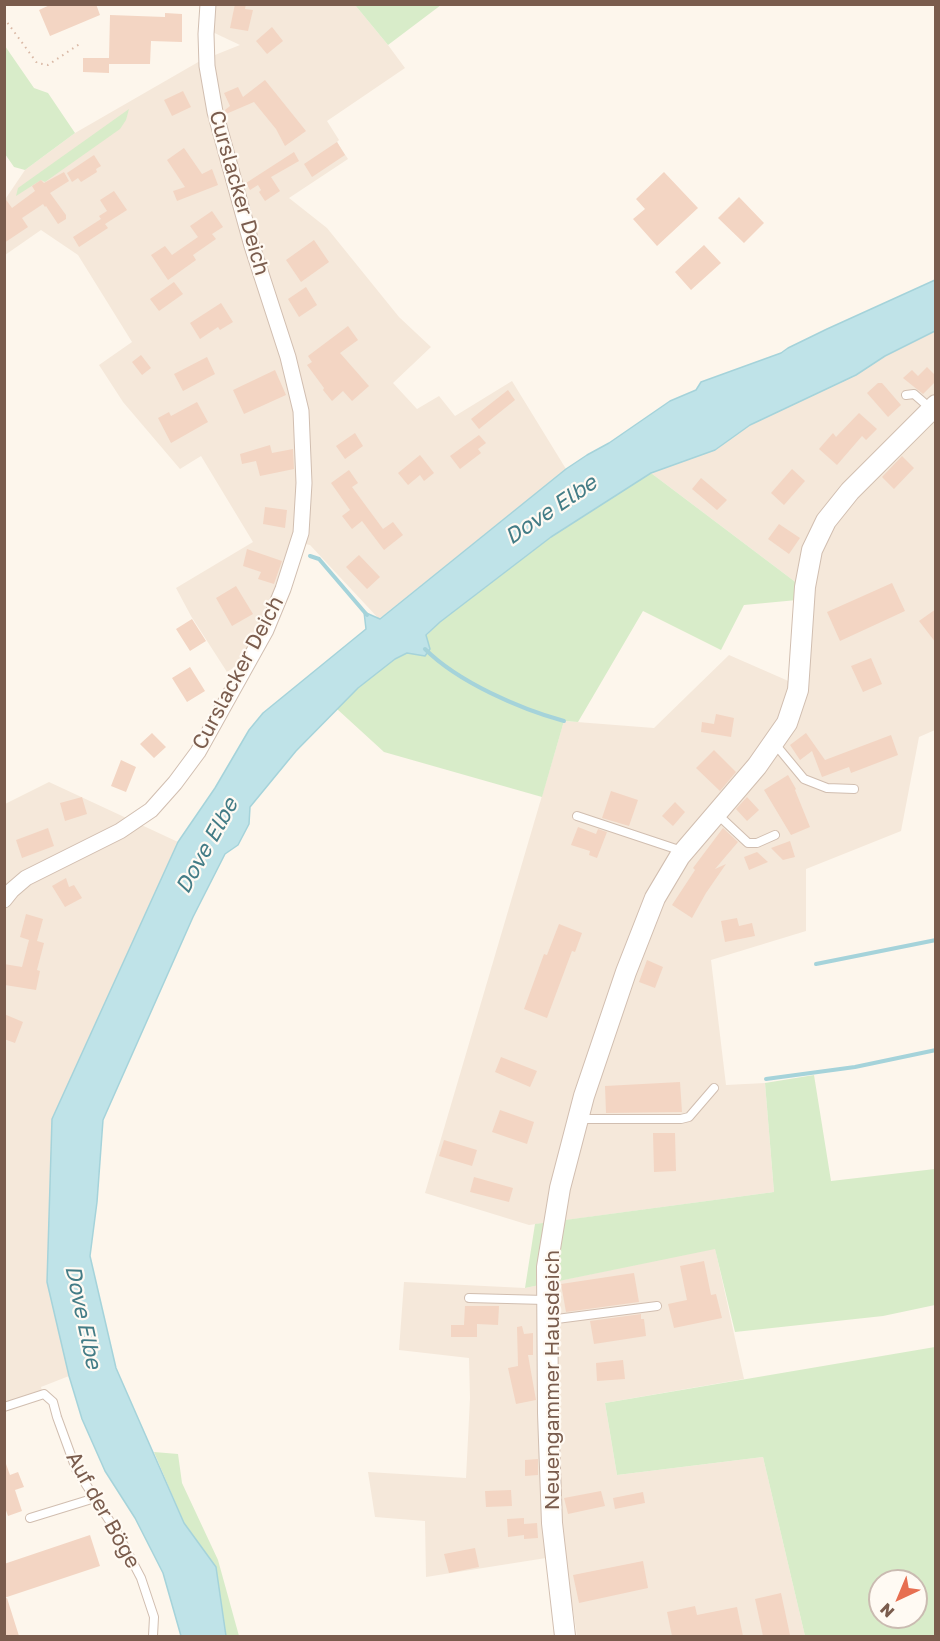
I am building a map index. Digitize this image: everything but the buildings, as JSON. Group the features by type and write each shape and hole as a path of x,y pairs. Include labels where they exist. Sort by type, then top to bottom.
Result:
{"street":[{"name":"Curslacker Deich","path":"4,900 26,878 120,831 151,810 175,783 198,752 266,630 283,590 301,532 304,483 301,411 288,357 247,227 215,112 207,66 208,4"},
{"name":"Neuengammer Hausdeich","path":"565,1636 552,1523 548,1413 547,1267 560,1188 578,1119 626,972 655,898 684,851 787,723 798,690 805,587 812,550 826,522 850,491 933,407"}],"lane":[{"path":"906,395 914,394 933,407"},
{"path":"774,742 804,779 827,788 854,789"},
{"path":"716,813 748,843 757,843 775,835"},
{"path":"577,816 684,851"},
{"path":"578,1119 681,1119 689,1117 714,1088"},
{"path":"469,1298 547,1300"},
{"path":"548,1321 657,1306"},
{"name":"Auf der Böge","path":"4,1407 44,1394 53,1402 76,1469 118,1534 141,1578 154,1617 153,1636"},
{"path":"30,1518 95,1498"}],"path":[{"path":"4,18 37,63 48,65 81,43"}],"shaded area":[{"path":"208,5 355,5 388,45 405,68 327,121 348,159 289,198 327,228 399,317 431,347 393,383 417,409 439,396 455,416 512,381 566,469 379,619 310,545 291,541 277,591 260,628 239,664 227,672 176,588 253,542 201,456 180,469 123,402 99,365 132,342 78,255 41,230 5,255 4,201 25,170 75,133 200,61 240,45 206,29"},
{"path":"935,331 935,730 919,737 901,831 806,869 806,931 711,960 726,1085 765,1083 774,1192 529,1225 425,1193 564,721 654,728 729,655 793,683 798,584 651,473 715,450 750,425 856,375 885,356"},
{"path":"49,782 178,842 52,1119 47,1282 69,1376 41,1387 44,1397 5,1410 5,804"},
{"path":"715,1248 744,1379 605,1403 617,1475 763,1457 805,1636 577,1636 564,1552 546,1558 426,1577 425,1521 375,1517 368,1472 466,1478 470,1398 469,1358 399,1350 404,1282 525,1288"}],"green space":[{"path":"355,5 441,5 388,45"},
{"path":"5,46 34,88 48,93 75,133 25,170 14,167 5,154"},
{"path":"129,109 120,129 45,182 41,180 16,196 18,188"},
{"path":"651,473 798,584 797,600 744,605 721,650 643,611 578,722 564,721 542,797 384,752 337,709 388,663 407,653 430,649 426,636 440,622 551,537"},
{"path":"814,1075 831,1181 935,1169 935,1305 883,1316 735,1332 715,1249 525,1288 535,1224 774,1192 765,1083"},
{"path":"935,1347 935,1636 805,1636 763,1457 617,1475 605,1403"},
{"path":"154,1452 178,1454 182,1483 218,1560 239,1636 226,1636 216,1567 184,1523"}],"water":[{"name":"Dove Elbe","path":"935,280 935,331 885,356 856,375 750,425 715,450 651,473 551,537 426,635 430,649 425,656 407,653 395,659 358,688 296,751 250,807 249,824 238,845 225,854 193,917 103,1120 97,1202 90,1256 116,1368 184,1523 216,1567 226,1636 181,1636 163,1573 135,1518 105,1471 82,1419 69,1376 47,1282 52,1119 178,842 215,788 249,730 263,713 366,629 364,612 380,619 566,469 670,401 696,390 701,382 781,353 827,329"}],"waterway":[{"path":"310,556 319,559 367,615"},
{"path":"425,649 454,672 490,693 564,721"},
{"path":"816,964 936,940"},
{"path":"766,1079 855,1067 936,1050"}]}
